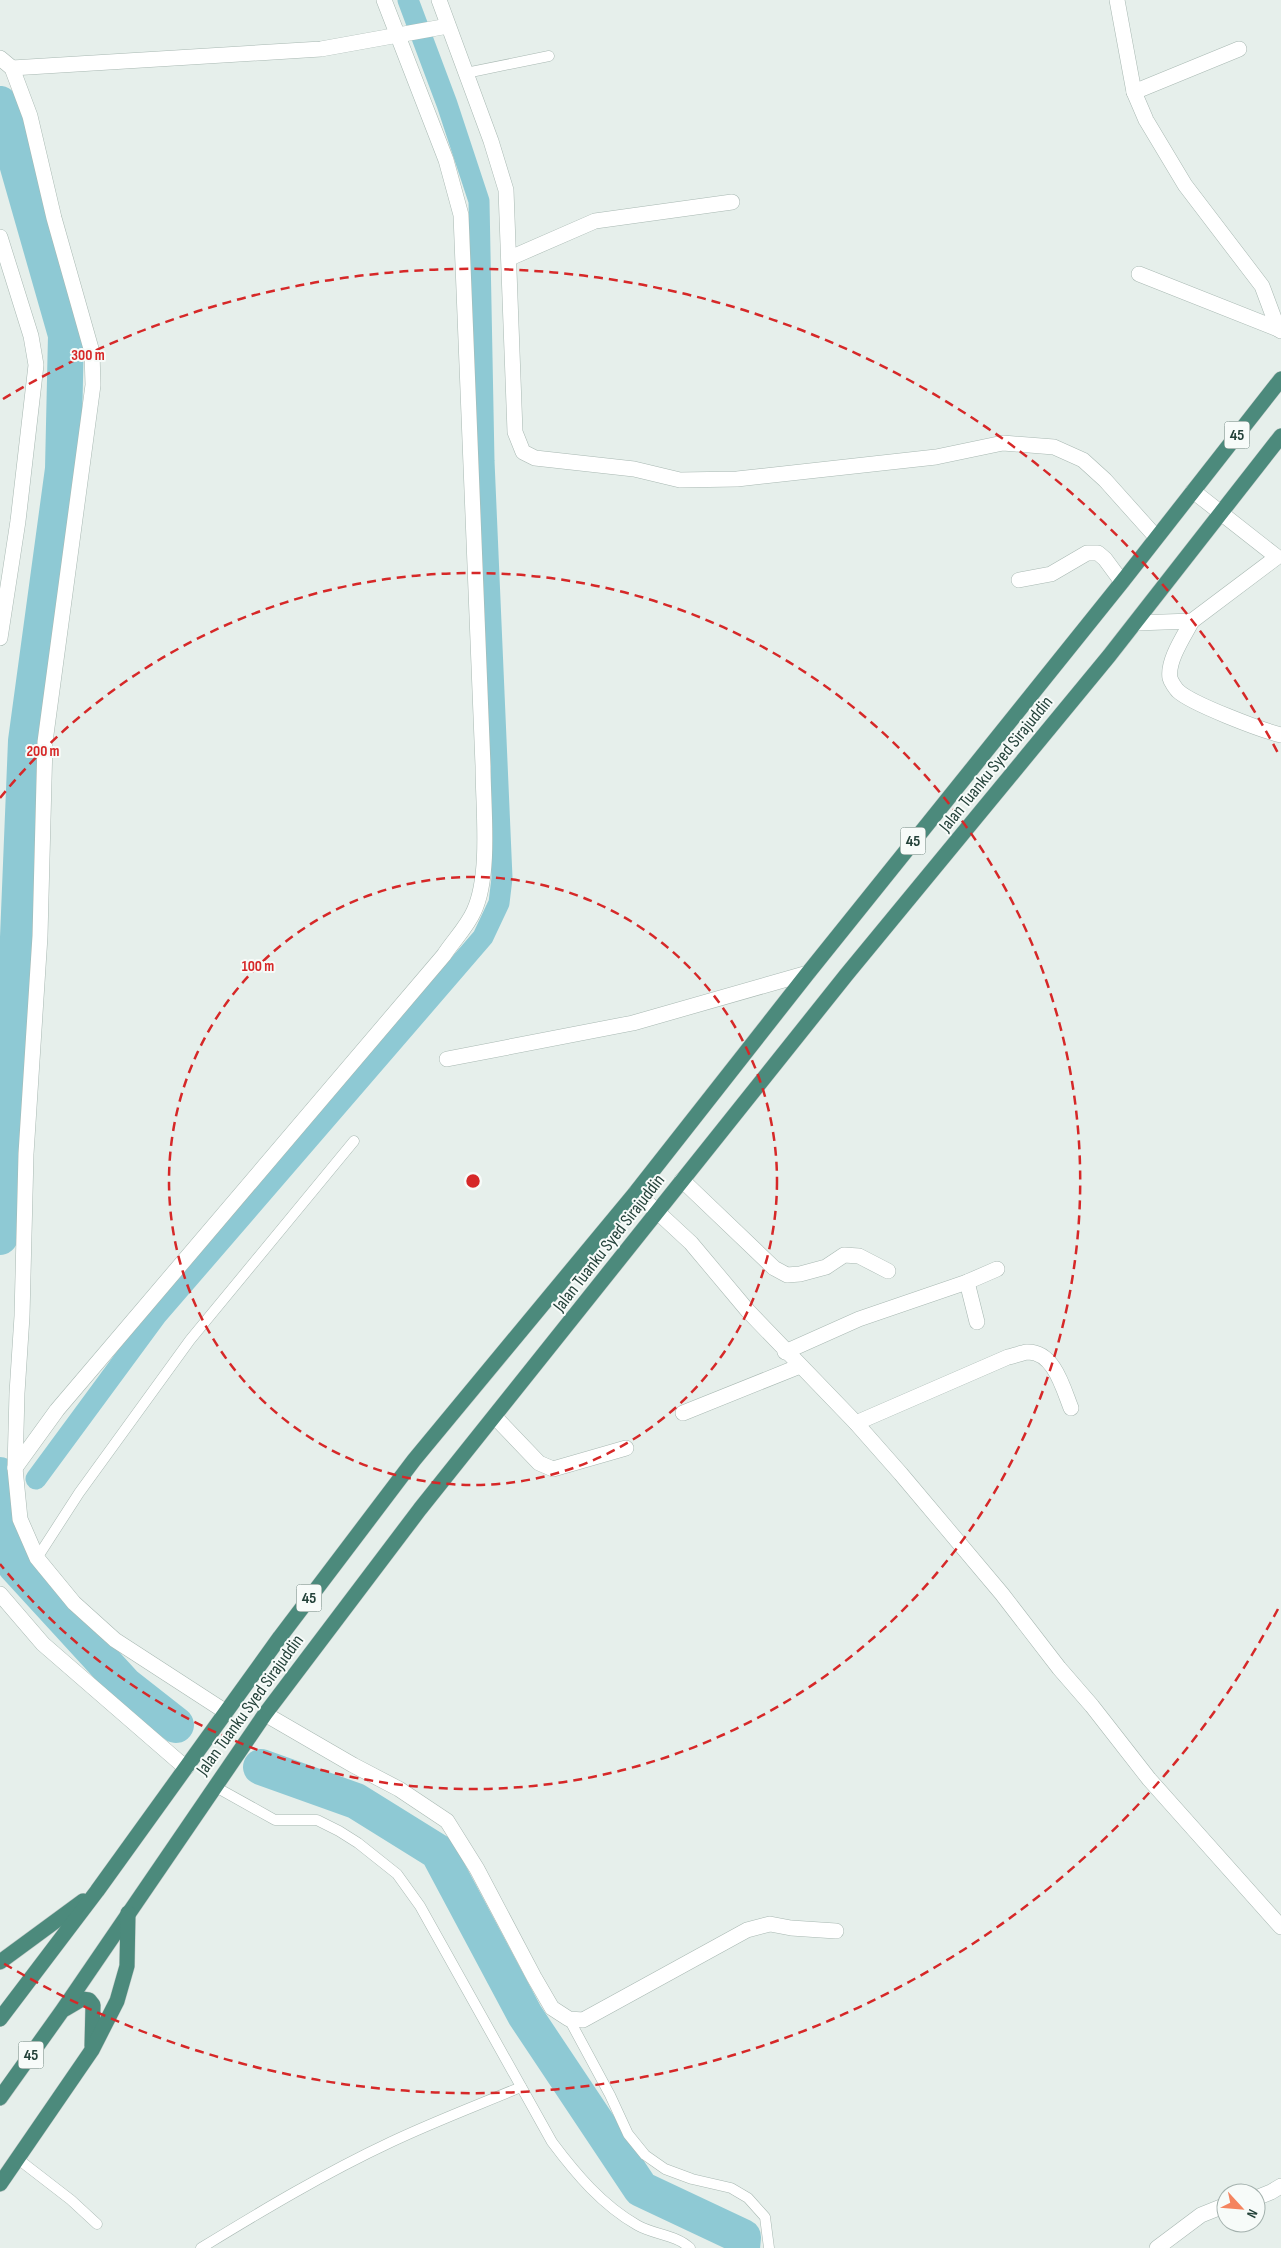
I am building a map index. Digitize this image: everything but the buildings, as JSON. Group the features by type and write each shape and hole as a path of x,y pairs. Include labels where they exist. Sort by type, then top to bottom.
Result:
{"highway":[{"name":"Jalan Tuanku Syed Sirajuddin","path":"0,2019 97,1891 226,1712 414,1460 636,1192 808,972 1003,727 1122,582 1281,379"},
{"name":"Jalan Tuanku Syed Sirajuddin","path":"0,2098 62,2011 265,1714 420,1509 847,974 1136,623 1281,436"},
{"path":"0,1962 97,1891"},
{"path":"0,2184 92,2050 118,2001 127,1966 128,1913"},
{"path":"62,2011 82,1999 89,2000 94,2004 92,2050"}],"street":[{"path":"15,1468 58,1410 444,955 474,912 481,892 484,856 483,766 461,215 446,160 404,35 384,0"},
{"path":"439,0 506,190 515,432 523,452 535,458 634,469 680,480 737,479 936,457 1002,443 1054,447 1082,460 1105,480 1156,537"},
{"path":"1117,0 1134,92 1146,120 1185,185 1262,286 1279,330"},
{"path":"226,1712 115,1640 74,1603 36,1558 20,1518 15,1468 26,1154 40,936 45,742 92,385 92,352 54,218 30,116 6,63 322,49 448,26"},
{"path":"1134,92 1239,49"},
{"path":"510,258 596,221 732,202"},
{"path":"0,237 31,336 36,364 18,521 0,638"},
{"path":"1139,274 1279,330"},
{"path":"1192,491 1279,559 1192,621 1173,656 1170,678 1177,691 1189,698 1242,721 1281,735"},
{"path":"1019,580 1051,574 1088,553 1098,553 1122,582"},
{"path":"1136,623 1192,621"},
{"path":"447,1059 633,1022 808,972"},
{"path":"682,1180 774,1268 787,1275 800,1274 826,1267 844,1255 859,1256 888,1272"},
{"path":"636,1192 691,1243 785,1352 856,1423 963,1546 1150,1780 1281,1926"},
{"path":"785,1352 859,1319 967,1282 997,1269"},
{"path":"967,1282 977,1322"},
{"path":"856,1423 1008,1357 1027,1352 1040,1355 1051,1363 1071,1408"},
{"path":"683,1414 800,1366"},
{"path":"495,1417 539,1463 553,1469 626,1448"},
{"path":"1,1597 43,1644 186,1768"},
{"path":"265,1714 353,1765 399,1789 447,1821 477,1869 552,2008 568,2019 582,2020 747,1930 770,1924 791,1928 836,1931"},
{"path":"1266,2194 1281,2186"},
{"path":"1157,2248 1201,2215 1216,2209"}],"lane":[{"path":"466,73 549,56"},
{"path":"36,1558 79,1493 190,1340 354,1142"},
{"path":"214,1786 275,1820 316,1820 331,1827 358,1842 396,1874 420,1906 552,2142 568,2164 611,2208 639,2227 684,2242 690,2248"},
{"path":"568,2019 610,2095 628,2134 646,2155 665,2169 692,2179 731,2188 748,2198 765,2217 769,2248"},
{"path":"201,2248 287,2195 392,2141 521,2087"},
{"path":"18,2159 53,2185 97,2224"}],"waterway":[{"path":"36,1479 156,1316 483,937 499,903 502,878 484,461 479,201 447,104 408,0"},
{"path":"0,104 66,335 63,469 26,741 14,1036 0,1237"},
{"path":"0,1475 15,1565 125,1685 176,1725"},
{"path":"261,1767 356,1801 438,1852 525,2015 641,2189 743,2237 742,2248"}]}
